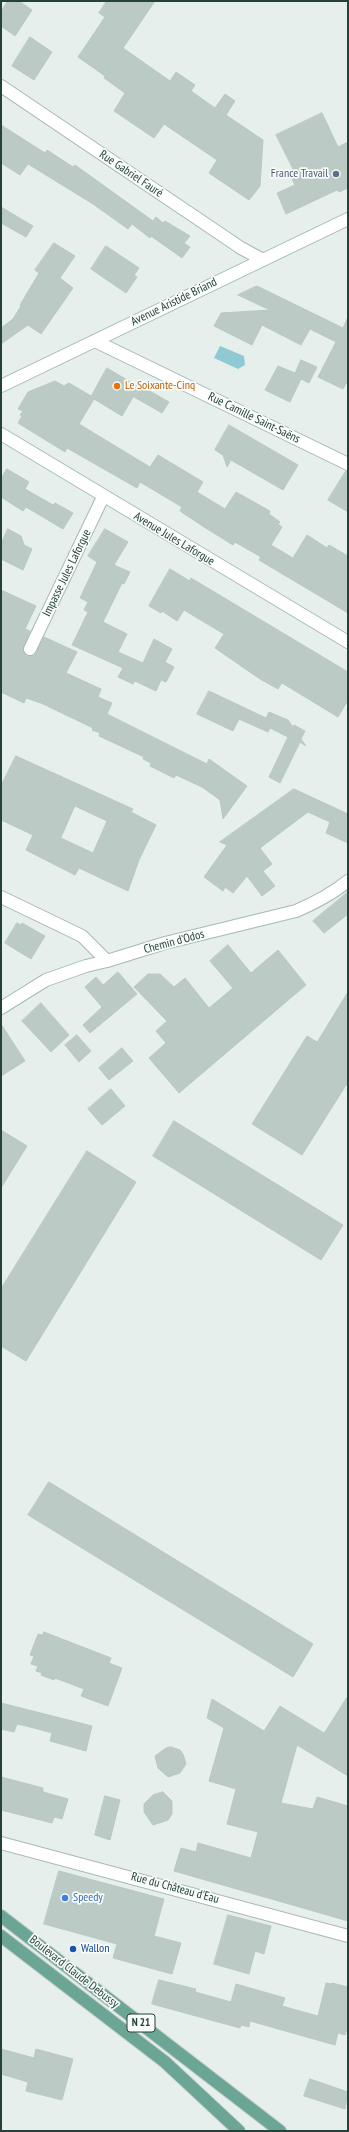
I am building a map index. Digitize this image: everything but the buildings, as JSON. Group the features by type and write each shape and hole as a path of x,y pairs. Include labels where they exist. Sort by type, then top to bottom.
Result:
{"main road":[{"name":"Boulevard Claude Debussy","path":"1,1916 280,2131"},
{"name":"Boulevard Claude Debussy","path":"1,1936 165,2062 239,2131"}],"street":[{"name":"Rue Gabriel Fauré","path":"1,86 240,248 263,260"},
{"name":"Avenue Aristide Briand","path":"1,386 348,219"},
{"name":"Rue Camille Saint-Saëns","path":"95,341 348,464"},
{"name":"Avenue Jules Laforgue","path":"1,434 103,497 348,642"},
{"name":"Impasse Jules Laforgue","path":"30,649 103,497"},
{"name":"Chemin d'Odos","path":"1,1008 46,980 86,966 165,943 296,911 315,903 338,890 348,881"},
{"path":"1,897 82,936 107,961"},
{"name":"Rue du Château d'Eau","path":"1,1843 348,1936"}],"water":[{"path":"220,346 244,356 245,365 238,369 214,358"}],"place":[{"name":"France Travail","path":"336,174"},
{"name":"Le Soixante-Cinq","path":"117,386"},
{"name":"Speedy","path":"65,1898"},
{"name":"Wallon","path":"73,1949"}]}
